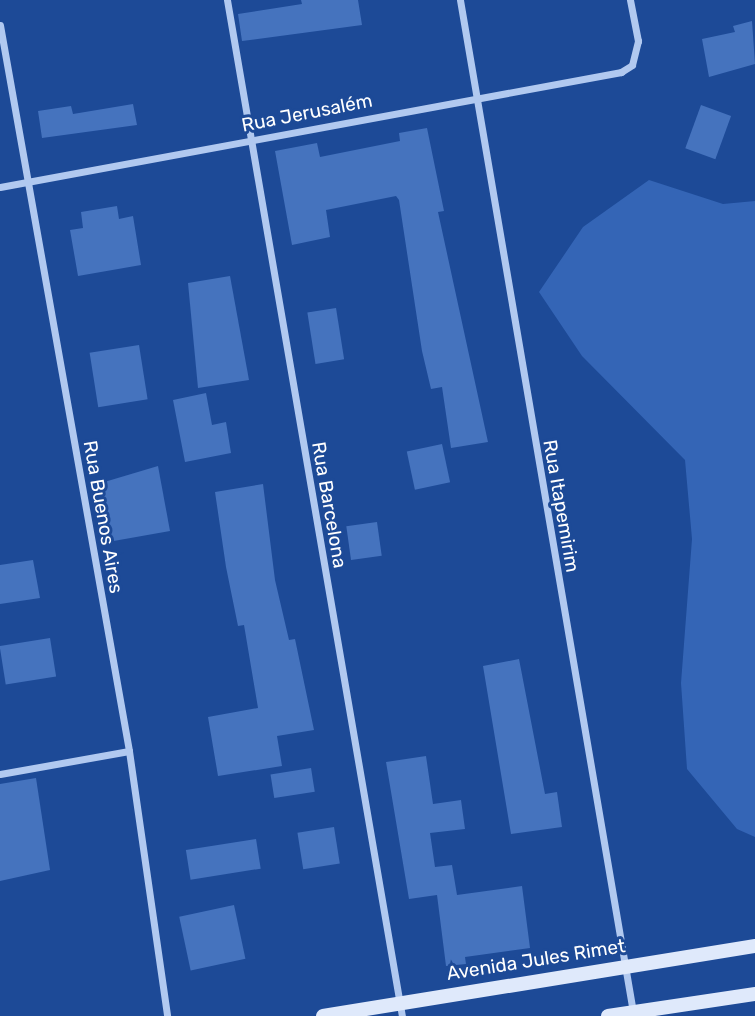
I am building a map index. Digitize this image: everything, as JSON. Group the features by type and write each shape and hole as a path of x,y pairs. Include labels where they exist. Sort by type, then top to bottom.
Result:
{"main road":[{"name":"Avenida Jules Rimet","path":"323,1016 400,1009 624,964 755,946"},
{"path":"608,1016 755,993"}],"street":[{"name":"Rua Barcelona","path":"227,0 400,1009"},
{"name":"Rua Itapemirim","path":"460,0 474,97 633,1014"},
{"name":"Rua Jerusalém","path":"0,187 474,97 621,72 632,65 638,41 630,0"},
{"name":"Rua Buenos Aires","path":"0,25 129,751 167,1016"},
{"path":"0,774 129,751"}],"shaded area":[{"path":"649,180 723,204 755,201 755,837 737,829 687,769 681,683 692,539 685,460 582,356 539,292 583,227"}],"building":[{"path":"301,0 358,0 362,25 242,41 238,14 302,4"},
{"path":"752,21 755,64 709,77 702,39 735,32 733,26"},
{"path":"133,104 137,125 42,138 38,111 71,106 73,114"},
{"path":"701,105 731,116 715,159 685,148"},
{"path":"427,128 444,211 438,212 488,442 451,448 442,387 431,389 422,351 399,200 396,196 326,210 330,237 292,245 275,151 317,143 320,157 400,141 399,133"},
{"path":"117,206 119,219 133,216 141,265 78,276 70,230 83,228 81,212"},
{"path":"230,276 249,380 198,388 188,283"},
{"path":"336,308 344,359 315,364 307,313"},
{"path":"139,345 148,399 98,407 90,353"},
{"path":"206,393 212,425 226,422 231,453 185,462 173,400"},
{"path":"442,444 450,482 415,490 407,451"},
{"path":"158,466 170,531 108,542 101,483"},
{"path":"263,484 275,580 289,640 295,639 314,730 277,736 282,766 218,776 208,717 258,708 244,625 238,626 226,567 215,492"},
{"path":"377,522 382,556 351,560 346,526"},
{"path":"33,560 40,598 0,604 0,565"},
{"path":"50,638 56,677 6,684 0,646"},
{"path":"519,659 545,794 557,792 562,827 511,834 483,666"},
{"path":"426,756 433,804 461,800 465,829 430,833 435,867 452,865 457,895 522,886 530,948 465,957 466,964 446,966 437,895 409,899 386,762"},
{"path":"311,768 315,792 274,798 271,774"},
{"path":"36,778 50,870 0,881 0,784"},
{"path":"334,827 340,864 303,869 297,833"},
{"path":"256,839 261,869 191,880 186,850"},
{"path":"234,905 245,959 191,970 179,917"}]}
